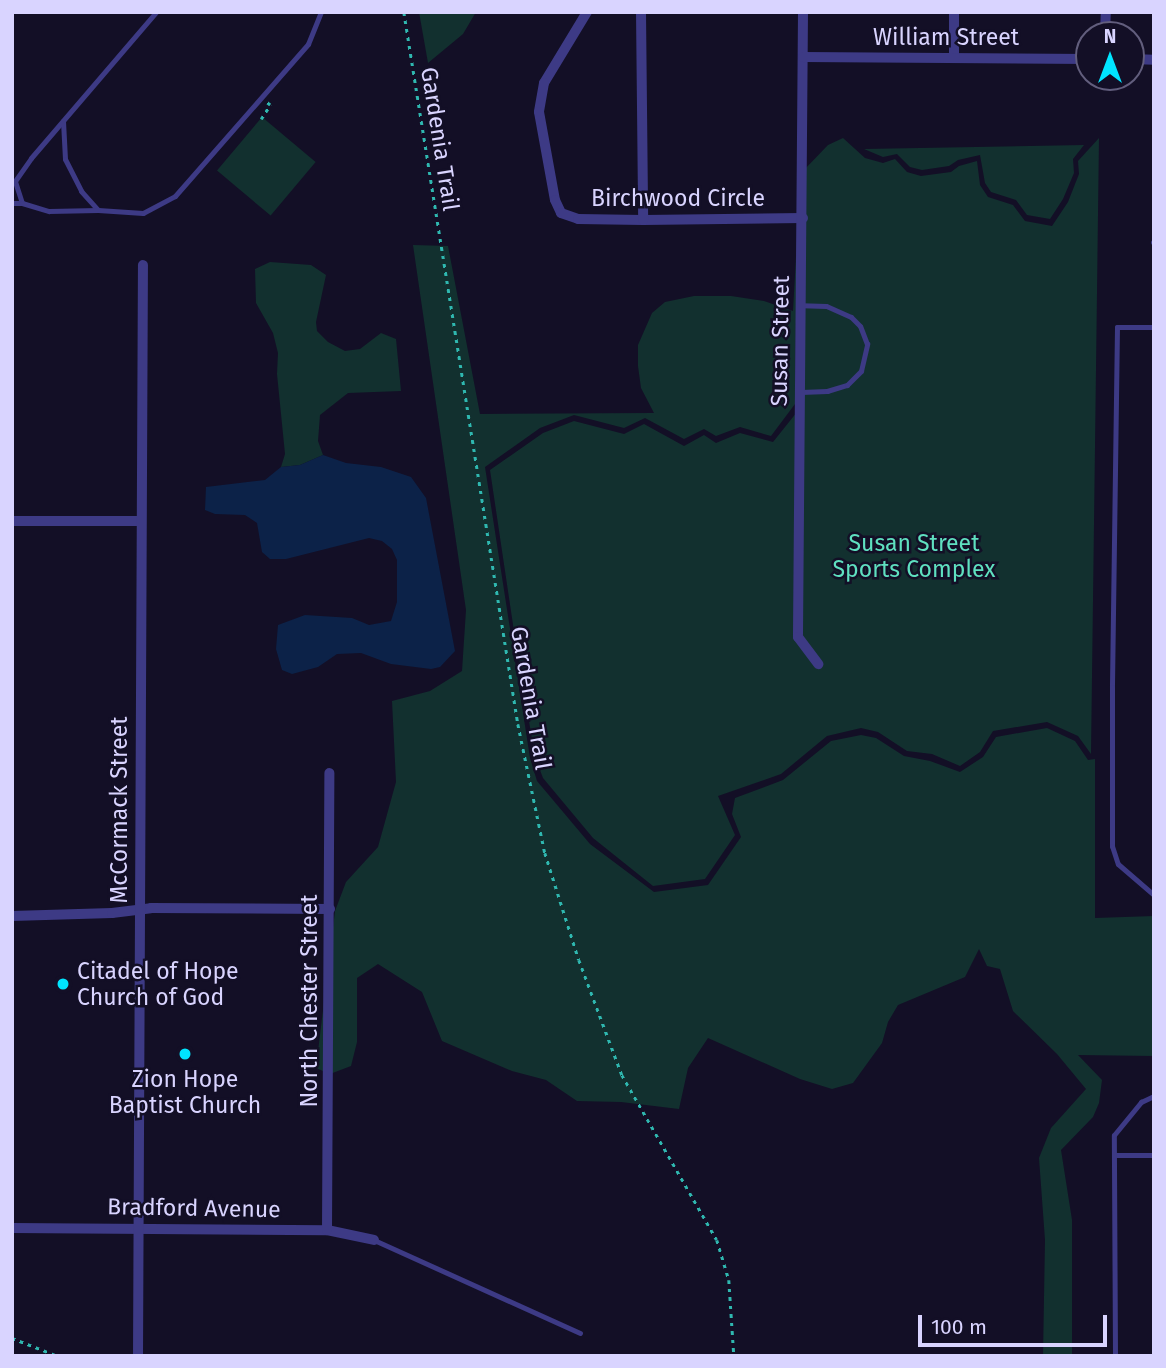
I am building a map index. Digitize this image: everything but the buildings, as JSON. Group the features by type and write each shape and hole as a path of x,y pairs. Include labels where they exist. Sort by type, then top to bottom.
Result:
{"street":[{"name":"Birchwood Circle","path":"587,12 544,83 539,112 555,200 565,217 643,220 803,218"},
{"path":"641,12 643,220"},
{"name":"Susan Street","path":"803,12 798,637 818,664"},
{"path":"954,12 954,57"},
{"name":"William Street","path":"803,57 1075,59"},
{"name":"McCormack Street","path":"138,1356 144,265"},
{"path":"12,521 141,521"},
{"name":"North Chester Street","path":"327,1230 329,773"},
{"path":"12,916 139,910 330,909"},
{"name":"Bradford Avenue","path":"12,1228 327,1230 374,1240"}],"lane":[{"path":"22,203 14,182 62,121 156,12"},
{"path":"12,203 22,203 49,211 143,213 175,196 308,44 321,12"},
{"path":"62,121 63,146 71,175 98,210"},
{"path":"801,392 827,391 847,385 860,371 867,344 860,326 851,317 826,306 802,304"},
{"path":"1154,327 1117,327 1112,846 1118,864 1154,895"},
{"path":"1115,1356 1114,1135 1141,1102 1154,1096"},
{"path":"1114,1155 1154,1155"},
{"path":"374,1240 580,1333"}],"path":[{"name":"Gardenia Trail","path":"404,12 518,724 545,853 579,960 622,1075 717,1240 729,1280 734,1356"},
{"path":"12,1338 58,1356"}],"green space":[{"path":"419,12 476,12 463,34 428,63"},
{"path":"262,117 316,162 271,216 217,171"},
{"name":"Susan Street Sports Complex","path":"843,138 865,158 883,163 895,159 907,172 921,176 951,172 959,166 977,161 980,185 988,197 1013,205 1025,221 1052,226 1068,202 1079,174 1078,161 1099,138 1091,754 1078,736 1047,722 993,731 980,752 960,766 932,754 907,751 878,732 861,728 827,736 781,774 718,796 735,835 705,879 653,886 593,838 543,778 535,757 490,470 543,433 574,421 624,434 644,424 684,446 704,435 716,443 740,433 773,442 801,407 803,171 828,145"},
{"path":"1084,145 1073,159 1074,173 1063,199 1050,219 1027,215 1016,200 991,192 985,183 980,155 958,160 949,166 922,170 910,167 897,154 883,157 864,149"},
{"path":"797,238 795,404 771,436 740,427 716,436 704,429 684,439 645,418 624,428 574,415 540,428 485,467 530,758 537,781 590,844 654,892 708,885 741,837 732,814 735,798 783,780 831,741 861,735 876,738 904,756 930,761 960,772 983,757 996,737 1047,728 1075,741 1088,760 1095,759 1095,918 1154,916 1154,1056 1078,1055 1102,1080 1099,1103 1093,1117 1061,1150 1072,1220 1072,1356 1043,1356 1045,1240 1039,1158 1051,1128 1086,1089 1057,1054 1013,1011 1000,969 987,966 979,949 965,977 898,1005 888,1022 882,1043 853,1083 832,1089 800,1079 708,1038 688,1068 679,1109 621,1102 577,1101 546,1080 512,1071 442,1041 422,992 378,964 357,978 357,1042 351,1066 330,1074 316,1068 335,911 346,882 378,847 396,782 392,701 430,691 462,671 466,610 413,245 448,246 480,414 654,413 641,388 638,366 638,345 652,313 665,302 694,296 731,296 764,301 793,311"},
{"path":"270,262 311,265 326,275 316,322 317,331 328,342 345,351 360,349 381,333 396,339 401,391 348,393 320,415 318,441 323,455 300,465 281,467 285,454 277,374 278,353 273,333 256,303 255,269"}],"water":[{"path":"323,455 346,463 381,467 411,477 426,498 455,651 440,667 431,669 391,664 361,653 337,654 318,667 292,674 282,670 276,649 278,625 305,615 352,618 369,625 391,621 397,602 397,560 392,549 382,541 369,538 286,559 270,559 262,552 257,523 245,515 215,514 205,510 206,487 265,480 281,467 300,465"}],"place":[{"name":"Citadel of Hope Church of God","path":"63,984"},
{"name":"Zion Hope Baptist Church","path":"185,1054"}]}
